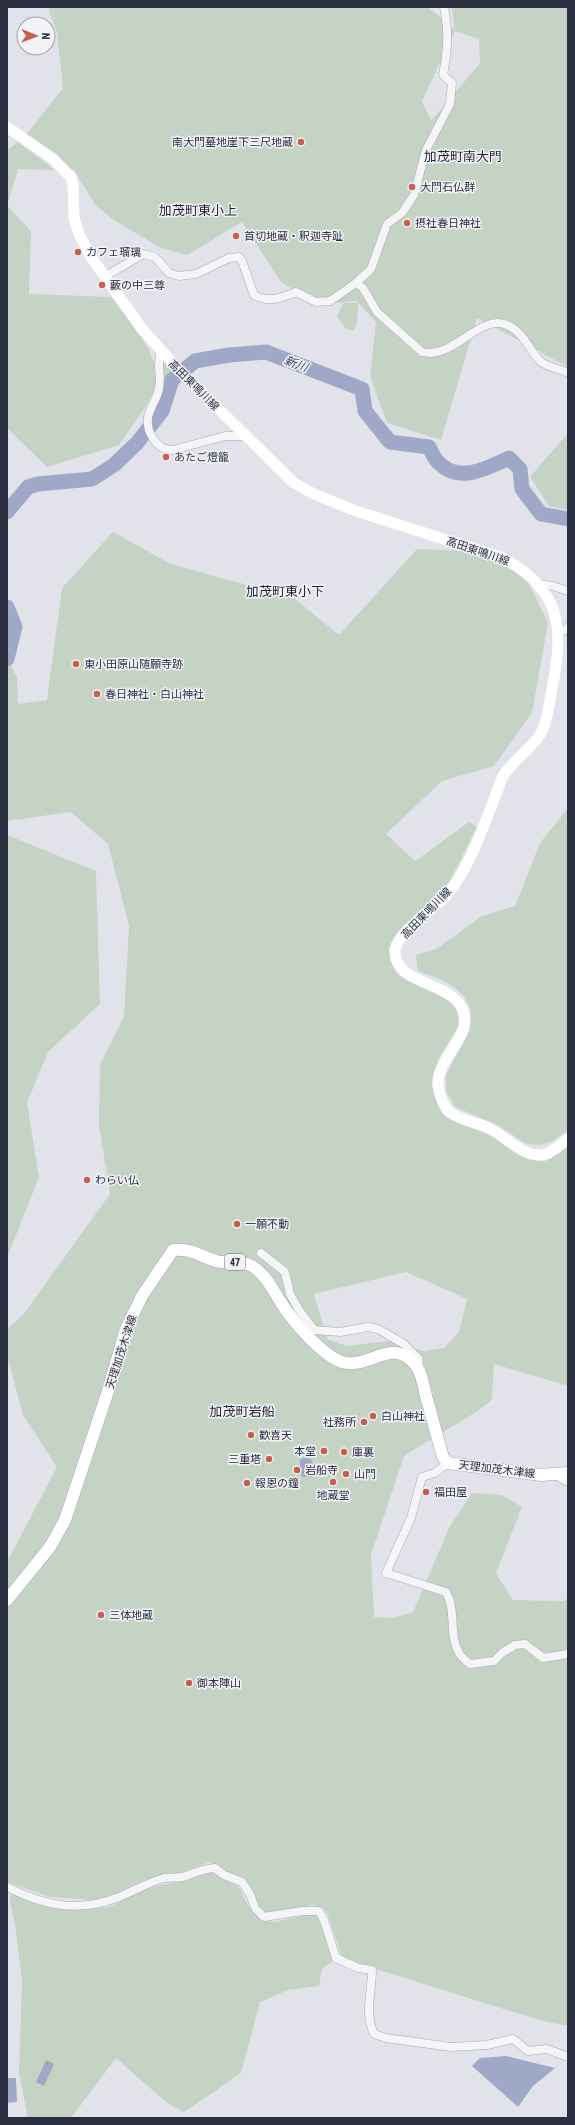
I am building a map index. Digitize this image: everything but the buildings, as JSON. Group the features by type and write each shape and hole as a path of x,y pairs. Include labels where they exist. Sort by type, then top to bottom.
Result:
{"main road":[{"name":"高田東鳴川線","path":"7,127 52,158 71,177 74,184 76,227 91,257 142,329 178,369 294,483 314,494 356,511 503,558 520,567 548,595 553,606 559,646 555,674 542,731 535,742 507,769 503,776 480,836 456,882 445,897 403,936 395,949 396,959 402,970 409,975 445,991 455,998 462,1008 464,1026 458,1040 444,1061 438,1084 440,1095 448,1110 463,1119 500,1133 522,1150 532,1154 544,1155 568,1139"},
{"name":"天理加茂木津線","path":"7,1600 50,1547 65,1520 108,1391 126,1329 142,1296 173,1250 185,1249 218,1262 250,1265 266,1277 280,1302 296,1324 323,1350 341,1362 355,1364 382,1354 395,1352 407,1356 418,1368 443,1457 448,1463 541,1475 562,1474"}],"street":[{"path":"104,277 143,254 155,257 169,273 179,276 196,274 229,258 239,257 242,261 254,295 261,299 277,300 296,292 316,302 330,301 356,283 371,269 387,224 402,213 414,196 426,150 450,104 452,83 443,74 447,54 448,32 444,7"},
{"path":"356,283 363,288 377,312 422,352 430,354 438,353 458,344 485,326 495,323 506,324 518,331 540,361 568,374"},
{"path":"162,352 158,363 160,387 148,417 151,436 160,447 167,450 187,447 225,436 245,436"},
{"path":"538,584 553,586 568,592"},
{"path":"558,633 564,631 568,626"},
{"path":"261,1253 285,1272 290,1294 299,1310 314,1330 340,1332 368,1327 378,1329 404,1344 419,1359 418,1368"},
{"path":"448,1463 435,1473 422,1477 411,1518 386,1573 446,1592 451,1601 453,1613 452,1632 459,1654 470,1664 494,1661 502,1653 515,1645 525,1644 543,1658 568,1654"},
{"path":"562,1474 568,1482"},
{"path":"7,1887 38,1901 64,1906 82,1905 117,1898 164,1878 182,1877 201,1869 215,1868 224,1875 242,1882 250,1894 255,1908 264,1918 302,1911 318,1911 324,1920 336,1958 358,1968 372,1970 372,1985 367,2008 369,2024 374,2034 386,2038 423,2041 451,2047 487,2045 512,2040 528,2051 547,2049 568,2057"}],"green space":[{"path":"48,7 428,7 455,30 452,7 568,7 568,367 477,318 441,440 387,423 370,376 376,322 357,301 320,304 281,282 242,222 187,255 161,248 117,222 96,206 74,170 71,170 26,135 63,88 56,29 56,16 51,16","holes":["455,31 479,39 480,63 431,121 422,101"]},
{"path":"18,142 55,170 18,169 7,206 7,150"},
{"path":"7,206 31,231 29,294 111,297 144,341 151,354 157,379 151,397 119,445 47,467 7,428"},
{"path":"343,303 358,303 357,324 353,331 345,328 337,316"},
{"path":"162,360 181,378 178,383 169,413 160,424 154,426 156,410 164,386"},
{"path":"568,433 568,510 549,506 530,477"},
{"path":"113,532 171,564 294,598 339,635 417,549 464,551 501,563 517,572 528,582 548,623 532,713 494,766 442,781 386,834 415,861 469,822 477,827 451,879 440,893 398,932 389,948 391,961 397,974 406,980 442,996 451,1002 457,1011 459,1025 439,1058 432,1084 435,1097 443,1114 461,1124 497,1138 519,1155 530,1160 545,1161 568,1146 568,1386 494,1364 492,1400 476,1412 404,1456 371,1555 374,1617 393,1618 413,1612 450,1526 472,1493 502,1495 522,1507 496,1573 513,1600 564,1601 568,1598 568,2026 539,2020 347,1960 341,1955 328,1915 323,1907 312,1905 267,1913 256,1903 245,1880 222,1870 210,1862 179,1873 144,1880 107,1899 97,1900 50,1897 7,1882 7,1562 57,1467 23,1415 7,1355 7,1329 24,1314 110,1194 99,1125 100,1065 124,1016 129,926 108,844 71,812 7,821 7,659 17,677 18,704 47,700 62,588","holes":["406,1272 467,1299 459,1332 444,1348 423,1351 388,1341 347,1346 327,1339 314,1294"]},
{"path":"568,808 568,1130 553,1141 540,1145 527,1144 497,1125 455,1107 446,1091 446,1075 470,1030 471,1010 463,995 452,986 438,978 418,971 416,955 436,949 482,916 515,906 540,843"},
{"path":"7,835 96,871 100,1004 48,1052 27,1103 39,1177 7,1258"},
{"path":"209,1871 239,1887 249,1907 263,1921 274,1922 316,1913 320,1918 334,1960 322,1969 319,1986 288,1990 260,2002 241,2073 184,2112 167,2103 116,2058 71,2118 28,2118 19,2074 22,1981 15,1924 9,1898 14,1893 88,1908 109,1907 147,1888 181,1881"}],"water":[{"path":"304,1458 311,1459 312,1463 319,1467 318,1475 315,1474 312,1477 302,1477 300,1460"},
{"path":"506,2056 555,2068 533,2086 518,2107 472,2066 480,2058"},
{"path":"46,2060 54,2064 44,2086 36,2082"},
{"path":"7,2078 16,2078 17,2102 7,2103"}],"waterway":[{"name":"新川","path":"7,512 28,487 38,484 92,479 114,465 137,443 162,411 172,380 195,361 229,355 266,352 362,389 365,411 390,442 429,447 437,461 447,469 456,472 474,472 483,470 509,458 520,469 522,489 541,514 568,519"},
{"name":"新川","path":"7,607 15,627 7,659"}],"place":[{"name":"南大門墓地崖下三尺地蔵","path":"301,142"},
{"name":"大門石仏群","path":"412,187"},
{"name":"摂社春日神社","path":"407,223"},
{"name":"首切地蔵・釈迦寺趾","path":"236,236"},
{"name":"カフェ瑠璃","path":"78,252"},
{"name":"藪の中三尊","path":"102,285"},
{"name":"あたご燈籠","path":"166,457"},
{"name":"東小田原山随願寺跡","path":"76,664"},
{"name":"春日神社・白山神社","path":"97,694"},
{"name":"わらい仏","path":"87,1180"},
{"name":"一願不動","path":"237,1224"},
{"name":"白山神社","path":"373,1416"},
{"name":"社務所","path":"364,1422"},
{"name":"歓喜天","path":"251,1435"},
{"name":"本堂","path":"324,1451"},
{"name":"庫裏","path":"344,1452"},
{"name":"三重塔","path":"269,1459"},
{"name":"岩船寺","path":"297,1470"},
{"name":"山門","path":"346,1474"},
{"name":"地蔵堂","path":"333,1482"},
{"name":"報恩の鐘","path":"247,1483"},
{"name":"福田屋","path":"426,1492"},
{"name":"三体地蔵","path":"101,1615"},
{"name":"御本陣山","path":"189,1683"}],"district":[{"name":"加茂町南大門","path":"463,156"},
{"name":"加茂町東小上","path":"198,210"},
{"name":"加茂町東小下","path":"285,591"},
{"name":"加茂町岩船","path":"242,1411"}]}
